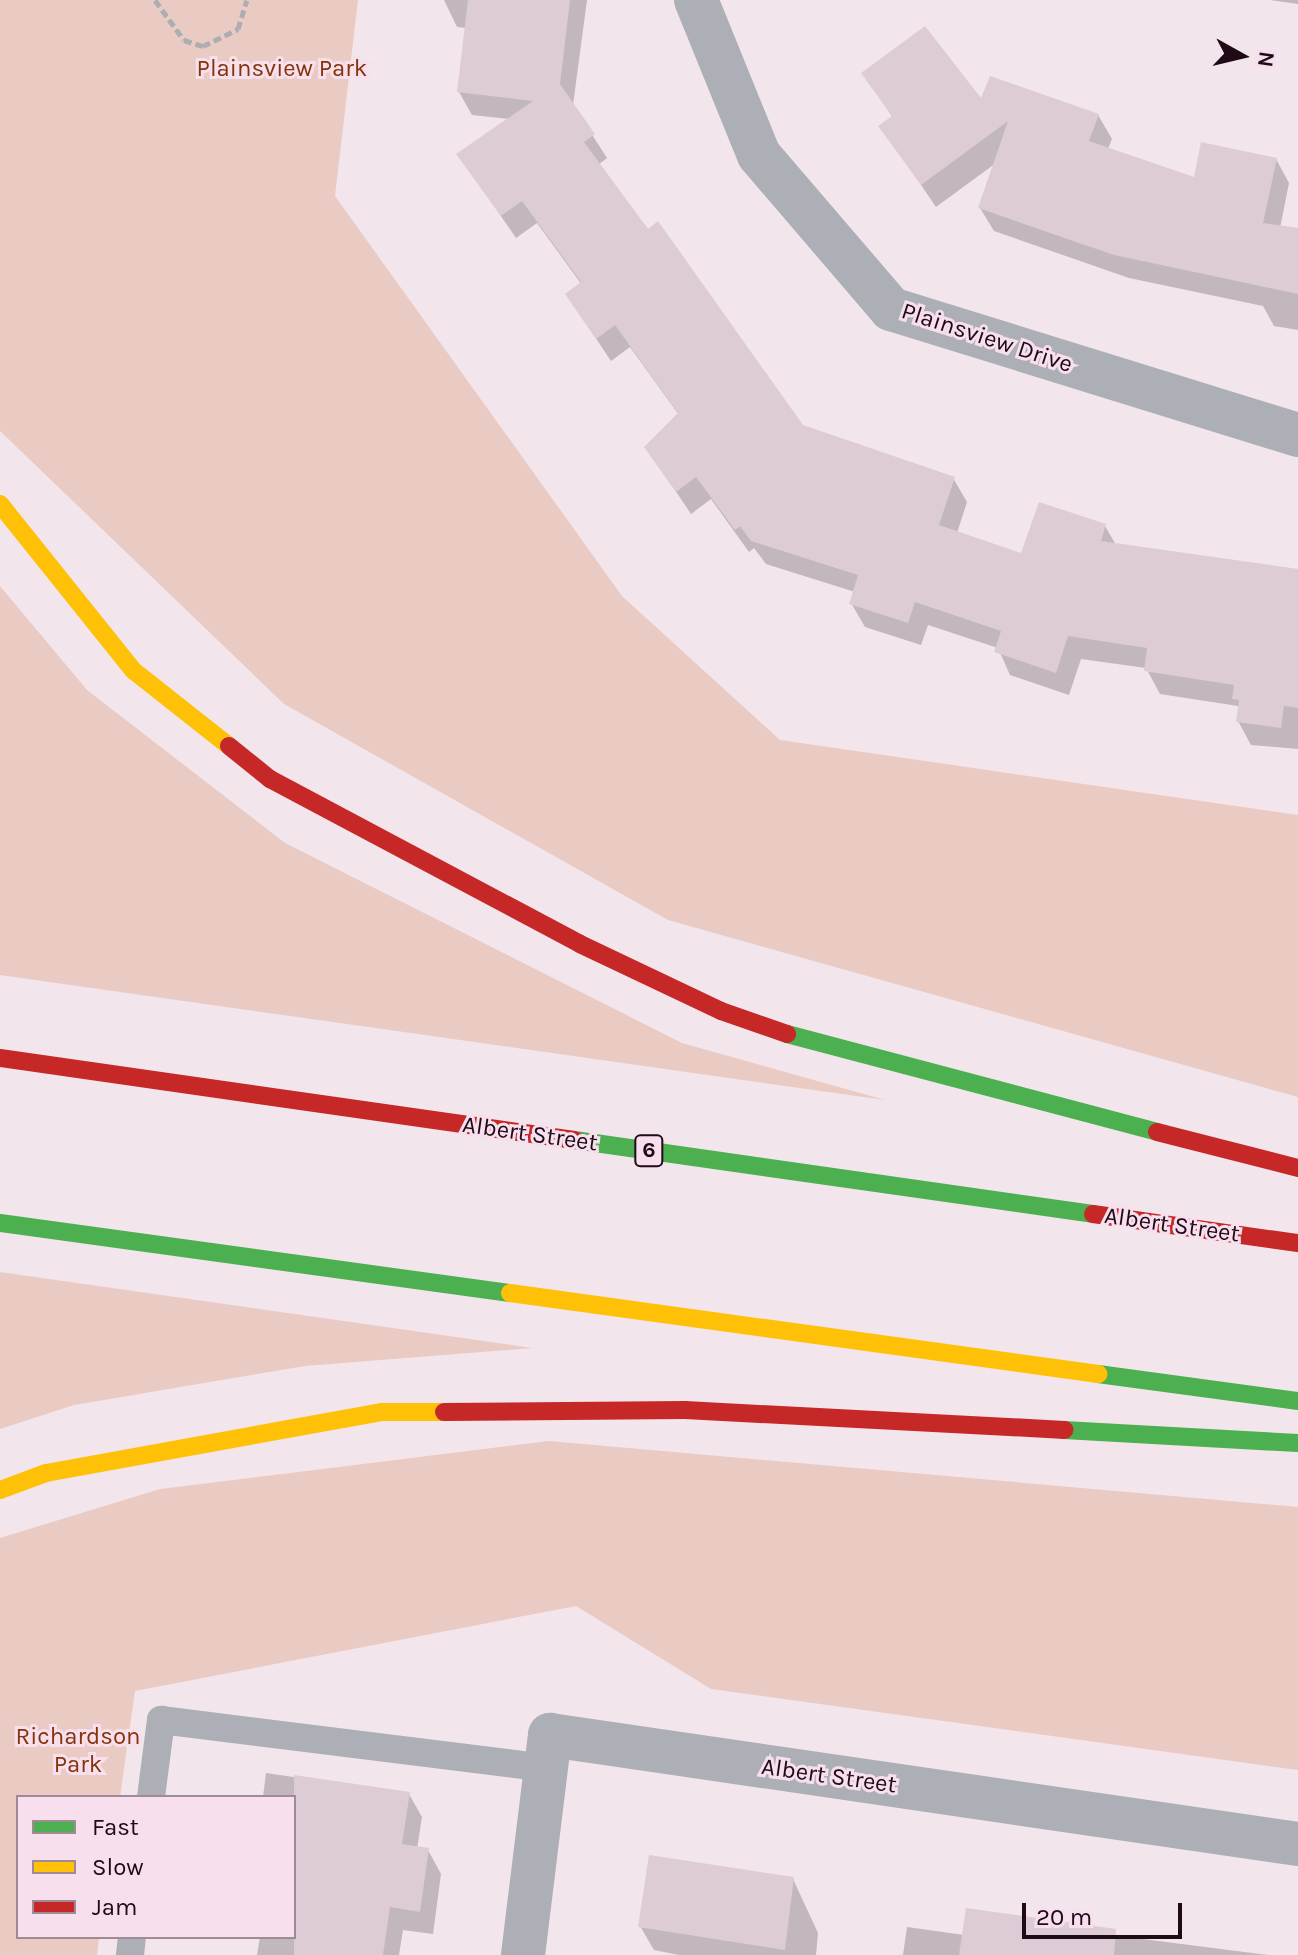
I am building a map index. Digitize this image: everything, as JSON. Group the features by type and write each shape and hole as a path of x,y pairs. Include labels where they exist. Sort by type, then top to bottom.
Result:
{"main road":[{"path":"0,504 134,671 270,779 580,944 721,1011 819,1045 1298,1168"},
{"name":"Albert Street","path":"0,1058 1298,1243"},
{"path":"0,1223 1298,1401"},
{"path":"0,1490 46,1473 383,1412 685,1410 1298,1443"}],"street":[{"name":"Plainsview Drive","path":"696,0 759,155 891,309 1298,435"},
{"name":"Albert Street","path":"548,1752 1298,1844"},
{"path":"523,1955 548,1752"}],"lane":[{"path":"151,1795 161,1720 548,1752"}],"path":[{"path":"155,0 184,40 203,46 238,29 247,0"}],"green space":[{"name":"Plainsview Park","path":"0,0 358,0 335,196 622,596 780,740 1298,815 1298,1097 668,920 284,704 0,431"},
{"path":"0,586 87,690 285,843 682,1043 885,1100 0,975"},
{"path":"0,1272 532,1348 305,1366 74,1405 0,1429"},
{"name":"Richardson Park","path":"549,1441 1298,1507 1298,1770 711,1689 576,1606 135,1691 120,1795 16,1795 16,1939 99,1939 97,1955 0,1955 0,1538 160,1489"}],"building":[{"path":"468,0 570,0 560,84 595,134 584,142 648,229 658,221 803,425 955,477 939,525 1021,553 1039,502 1106,524 1101,541 1298,569 1298,708 1284,706 1281,728 1236,722 1239,700 1232,699 1234,685 1144,671 1147,648 1068,636 1056,673 994,652 1001,631 915,602 908,623 849,604 858,575 751,541 740,526 735,530 696,477 676,492 644,447 678,413 615,325 596,339 565,294 581,282 522,201 501,216 456,154 533,101 457,92"},
{"path":"925,26 981,98 990,76 1099,114 1089,141 1194,177 1201,142 1277,158 1263,223 1298,228 1298,294 1114,255 978,208 1008,121 921,185 878,126 892,116 861,73"},
{"path":"294,1775 410,1792 402,1844 429,1848 420,1912 390,1907 383,1955 294,1955"},
{"path":"649,1855 794,1877 785,1950 638,1927"},
{"path":"966,1908 1116,1929 1114,1955 959,1955"}],"traffic: fast":[{"path":"787,1034 1157,1132"},
{"path":"574,1140 1093,1214"},
{"path":"0,1223 510,1293"},
{"path":"1098,1374 1298,1401"},
{"path":"1064,1430 1298,1443"}],"traffic: slow":[{"path":"0,504 134,671 229,746"},
{"path":"510,1293 1098,1374"},
{"path":"0,1490 46,1473 383,1412 444,1412"}],"traffic: jam":[{"path":"229,746 270,779 580,944 721,1011 787,1034"},
{"path":"0,1058 574,1140"},
{"path":"1157,1132 1298,1168"},
{"path":"1093,1214 1298,1243"},
{"path":"444,1412 685,1410 1064,1430"}]}
